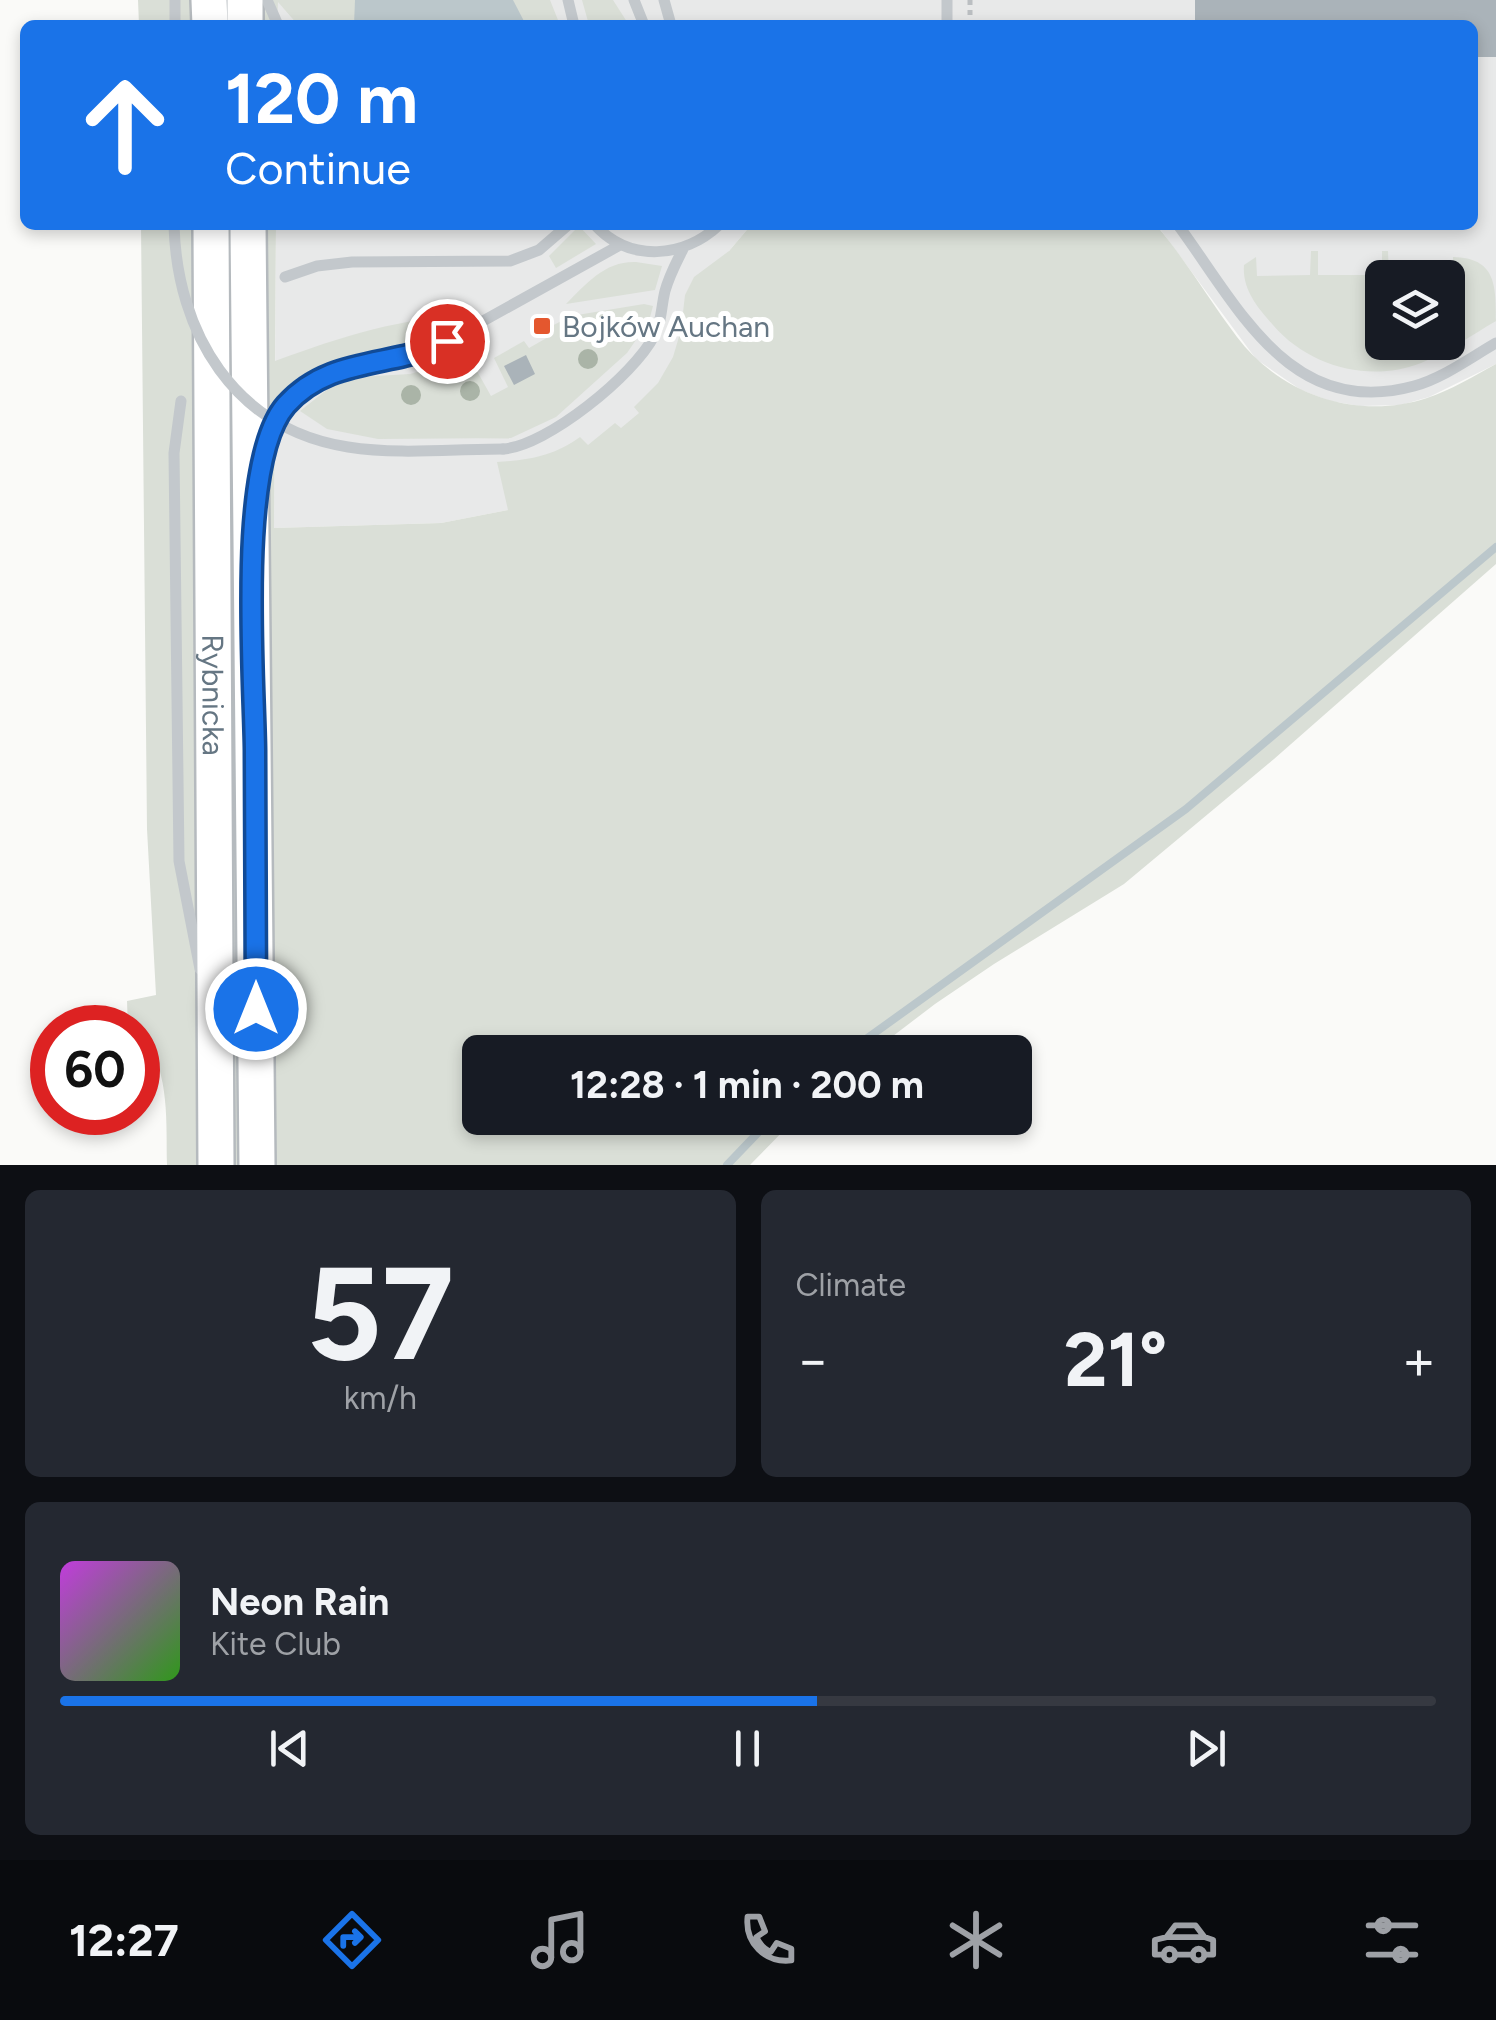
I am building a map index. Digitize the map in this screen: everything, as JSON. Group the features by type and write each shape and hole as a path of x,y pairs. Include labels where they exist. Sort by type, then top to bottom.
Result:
{"main road":[{"name":"Rybnicka","path":"211,230 216,1165"},
{"name":"Rybnicka","path":"248,230 258,1165"}],"lane":[{"path":"174,230 178,278 192,323 229,381 270,418 311,438 381,450 503,449 532,442 562,424 640,358 659,326 665,291 684,249"},
{"path":"286,278 317,266 352,262 510,260 539,250 562,230"},
{"path":"602,230 620,244 662,253 684,249 714,230"},
{"path":"1182,230 1272,352 1296,370 1332,384 1382,391 1414,386 1440,376 1496,343"},
{"path":"253,542 268,441 276,420 299,393 340,369 406,356 447,341 620,244"},
{"path":"180,401 174,453 179,862 217,1056"}],"shaded area":[{"path":"138,0 550,0 558,20 294,20 278,2 277,20 139,20"},
{"path":"277,0 1496,0 1496,364 1429,397 1401,405 1360,406 1330,401 1301,390 1256,359 1161,230 1478,230 1478,20 277,20"},
{"path":"355,0 513,0 523,20 354,20"},
{"path":"582,0 613,0 626,20 588,20"},
{"path":"141,230 276,230 275,361 397,324 474,316 415,343 334,361 299,378 275,404 274,528 441,523 508,510 497,462 541,456 580,437 588,445 615,423 621,428 639,413 634,407 658,383 673,357 685,295 694,277 729,251 747,230 1160,230 1255,357 1298,388 1323,398 1374,406 1401,404 1445,391 1496,364 1496,564 1274,759 1124,884 994,964 894,1035 462,1035 462,1135 779,1135 750,1165 167,1165 160,1005 127,1005 127,1001 156,995 147,829"},
{"path":"276,230 747,230 729,251 665,414 508,510 441,523 274,528"},
{"path":"575,230 583,230 596,244 556,268 549,256"},
{"path":"1311,251 1318,251 1318,275 1365,275 1365,360 1427,360 1381,371 1361,371 1322,361 1288,340 1256,304 1248,290 1244,265 1256,257 1257,276 1310,275"},
{"path":"1453,257 1478,262 1486,268 1494,285 1496,321 1465,340 1465,260"},
{"path":"636,262 662,266 655,290 566,304 606,269"},
{"path":"644,304 653,306 649,321 627,353 556,417 511,438 378,439 327,429 300,411 333,385 358,377 410,374 469,357 491,396 508,387 494,358 524,341 529,348 550,336 546,329 571,316"}],"building":[{"path":"1195,0 1496,0 1496,57 1478,57 1478,20 1195,20"},
{"path":"526,355 535,374 514,385 504,366"}],"waterway":[{"path":"872,1035 1186,809 1496,547"},
{"path":"727,1165 756,1135"}],"place":[{"name":"Bojków Auchan","path":"542,326"}],"route":[{"path":"256,1009 253,542 261,469 270,432 290,400 330,373 406,356 447,341"}]}
